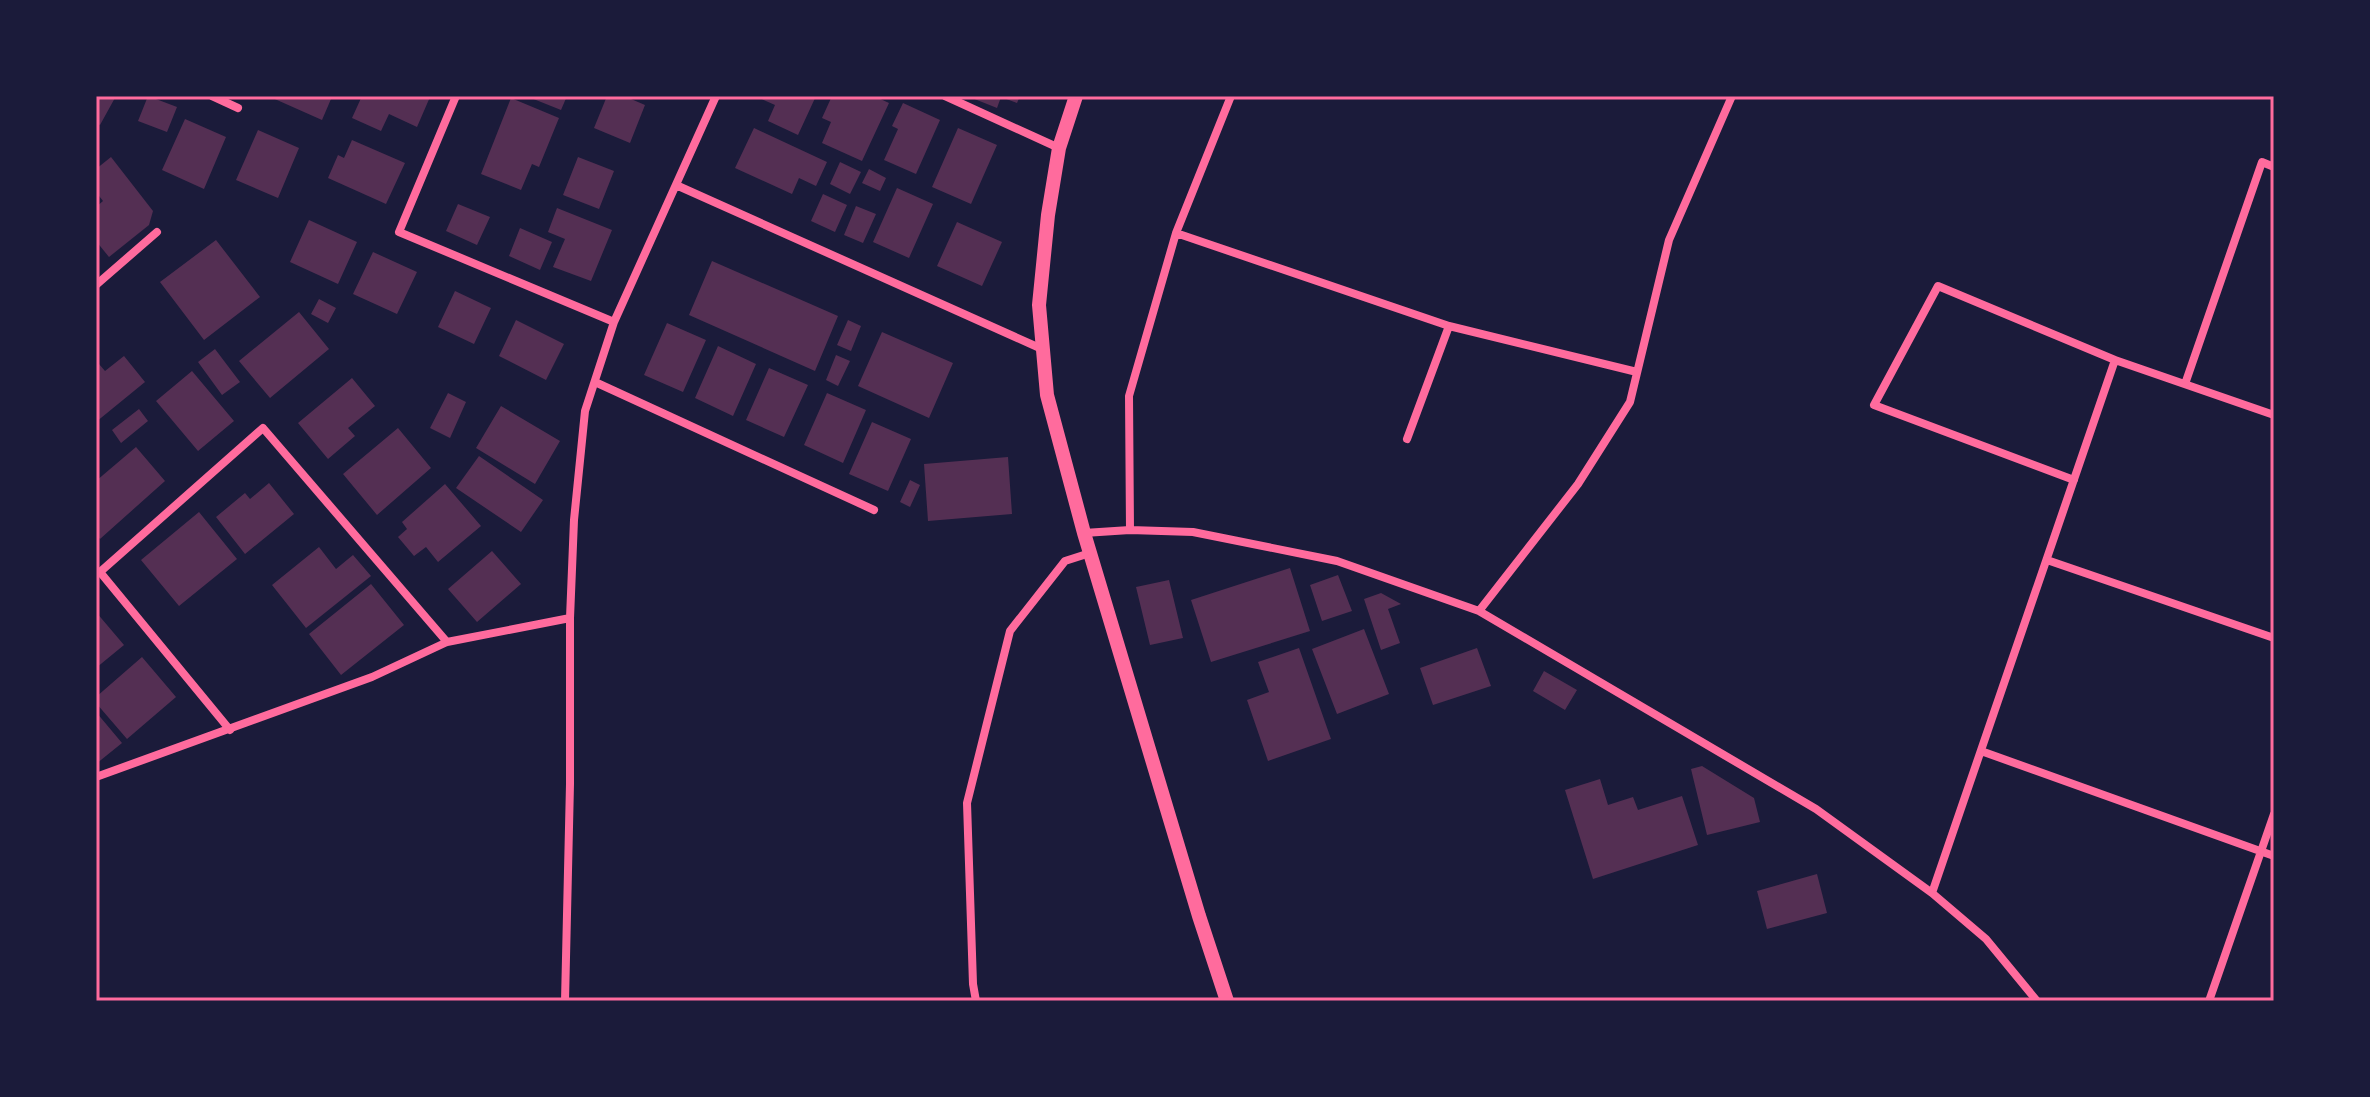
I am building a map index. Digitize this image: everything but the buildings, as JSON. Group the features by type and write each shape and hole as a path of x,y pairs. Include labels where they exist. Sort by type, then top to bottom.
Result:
{"street":[{"path":"212,96 238,108"},
{"path":"456,96 399,232 614,322"},
{"path":"565,1001 570,618 574,520 585,411 614,322 716,96"},
{"path":"945,96 1059,148"},
{"path":"1076,96 1059,148 1048,215 1039,305 1047,395 1084,533 1189,886 1227,1001"},
{"path":"1130,530 1129,396 1176,233 1231,96"},
{"path":"1479,611 1578,484 1630,402 1669,240 1732,96"},
{"path":"2185,384 2262,162 2274,167"},
{"path":"676,185 1043,349"},
{"path":"96,285 157,232"},
{"path":"1176,233 1449,326 1637,372"},
{"path":"2074,480 1874,405 1938,286 2115,360 2274,415"},
{"path":"1407,439 1449,326"},
{"path":"1932,893 2115,360"},
{"path":"595,382 874,510"},
{"path":"230,730 100,572 263,428 447,642"},
{"path":"1084,533 1130,530 1193,532 1337,561 1479,611 1816,809 1932,893 1986,939 2037,1001"},
{"path":"976,1001 967,803 1010,631 1065,561 1090,553"},
{"path":"2047,560 2274,638"},
{"path":"96,777 372,677 447,642 570,618"},
{"path":"1981,751 2274,856"},
{"path":"2209,1001 2274,814"}]}
